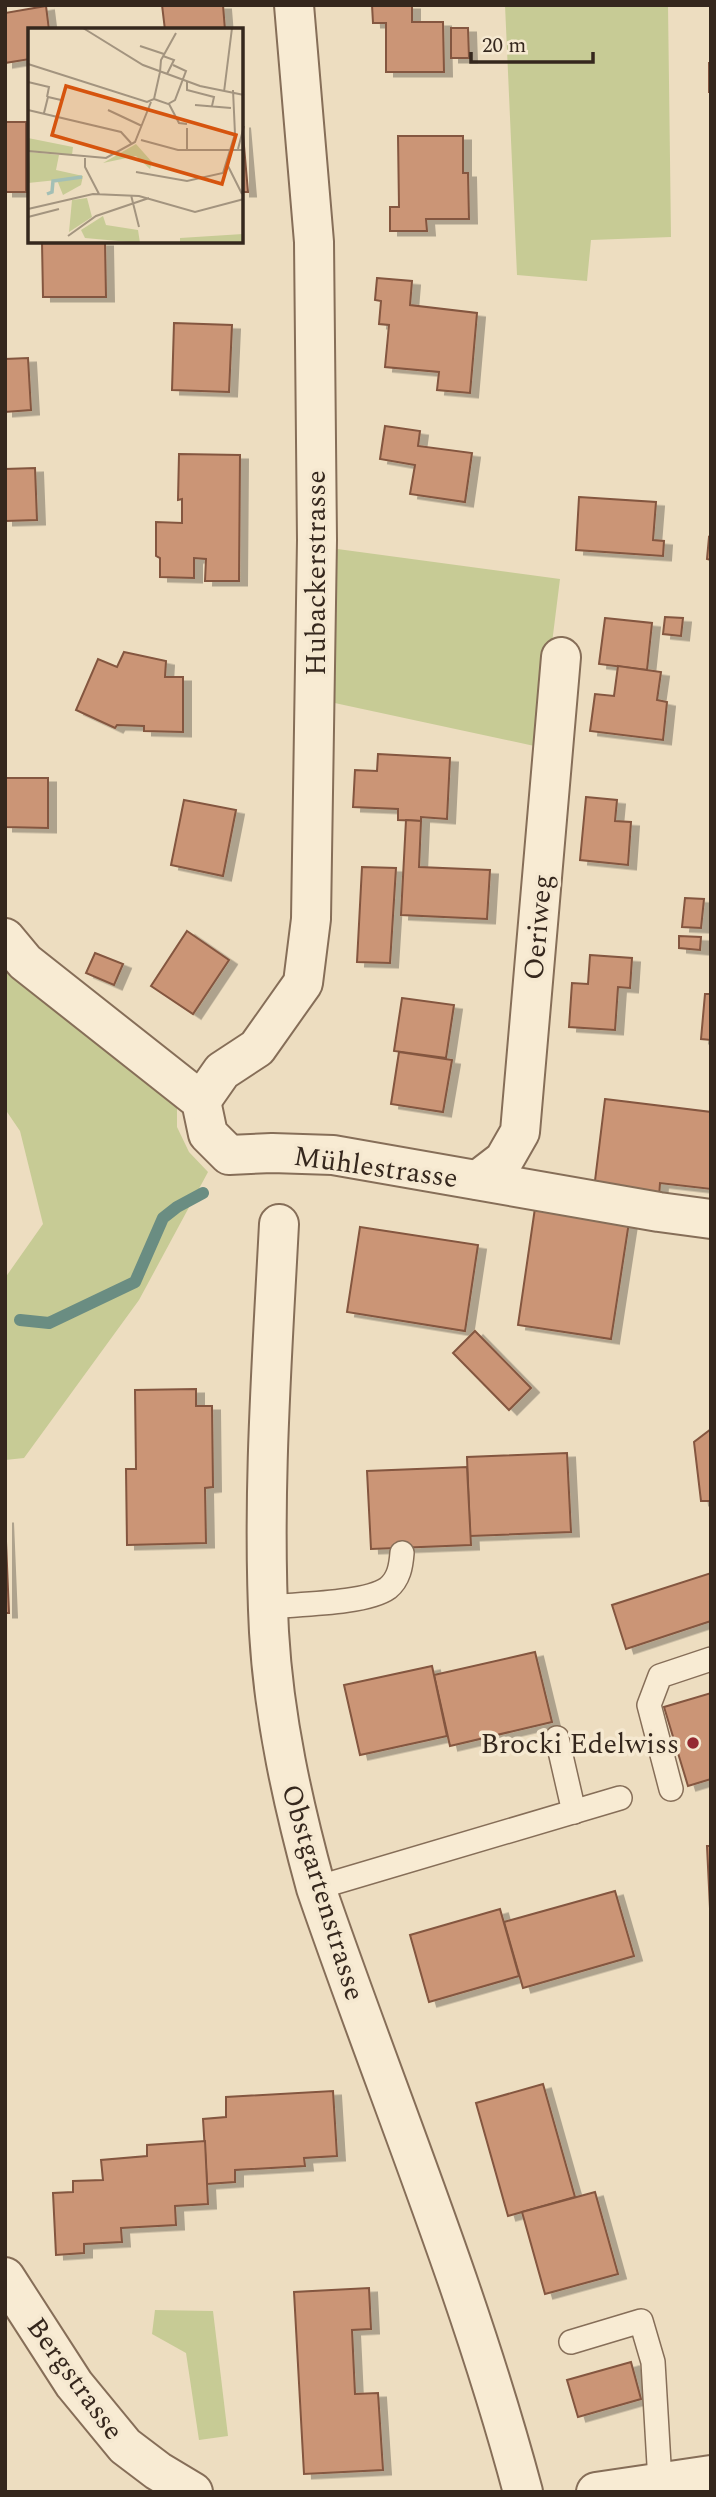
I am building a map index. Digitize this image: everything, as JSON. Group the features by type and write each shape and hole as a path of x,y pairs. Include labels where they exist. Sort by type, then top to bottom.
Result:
{"street":[{"name":"Hubackerstrasse","path":"201,1101 222,1071 257,1048 303,983 312,919 317,540 314,242 295,5"},
{"name":"Oeriweg","path":"478,1180 505,1160 520,1132 561,657"},
{"path":"5,938 25,962 201,1101"},
{"name":"Mühlestrasse","path":"201,1101 208,1134 229,1155 333,1155 711,1219"},
{"name":"Obstgartenstrasse","path":"279,1224 267,1451 266,1533 276,1692 286,1766 316,1888 464,2300 511,2444 523,2492"},
{"name":"Bergstrasse","path":"5,2277 74,2384 125,2446 158,2472 193,2492"},
{"path":"596,2492 711,2475"}],"lane":[{"path":"269,1607 344,1600 374,1594 388,1587 396,1578 401,1568 402,1553"},
{"path":"671,1789 649,1705 660,1676 711,1659"},
{"path":"557,1738 574,1812"},
{"path":"316,1888 620,1798"},
{"path":"571,2342 641,2321 653,2362 660,2482"}],"green space":[{"path":"505,5 668,5 671,237 591,240 587,281 517,275"},
{"path":"330,548 560,579 539,747 330,702"},
{"path":"5,953 177,1098 177,1127 189,1152 208,1172 139,1300 24,1458 5,1460 5,1278 43,1224 20,1131 5,1109"},
{"path":"155,2310 213,2311 228,2436 199,2440 186,2353 152,2334"}],"building":[{"path":"162,5 223,5 225,28 165,28"},
{"path":"372,5 412,5 412,22 443,22 444,72 386,72 386,23 373,23"},
{"path":"46,6 49,28 28,28 28,59 5,63 5,13"},
{"path":"451,28 468,28 469,58 451,58"},
{"path":"711,63 711,92 709,92"},
{"path":"5,122 26,122 26,192 5,192"},
{"path":"243,134 248,192 243,192"},
{"path":"398,136 463,136 463,173 468,173 469,219 426,219 427,231 390,231 390,207 399,207"},
{"path":"42,243 105,243 106,297 43,297"},
{"path":"377,278 412,281 410,305 477,313 470,393 437,390 439,372 385,367 389,325 379,324 381,301 375,300"},
{"path":"174,323 232,325 229,392 172,390"},
{"path":"28,358 31,410 5,412 5,359"},
{"path":"385,426 420,431 418,446 472,453 465,502 410,494 415,465 380,459"},
{"path":"179,454 240,455 239,581 205,581 206,559 194,558 194,578 160,577 160,558 156,556 156,522 182,523 182,499 178,500"},
{"path":"35,468 37,520 5,521 5,469"},
{"path":"579,497 656,502 653,540 664,541 663,556 576,550"},
{"path":"709,537 711,538 711,560 707,559"},
{"path":"665,617 683,618 681,636 663,634"},
{"path":"605,618 652,623 647,670 599,664"},
{"path":"124,652 166,661 165,677 183,677 183,732 144,731 144,726 117,725 115,728 76,710 98,659 117,667"},
{"path":"618,666 661,672 657,700 667,702 663,740 590,731 595,694 614,696"},
{"path":"378,754 450,758 447,819 421,817 421,821 398,820 398,809 353,807 355,770 377,771"},
{"path":"5,778 48,778 48,828 5,827"},
{"path":"586,797 617,800 615,821 631,822 628,865 580,860"},
{"path":"184,800 236,810 223,876 171,865"},
{"path":"406,820 421,821 419,867 490,870 487,919 401,915"},
{"path":"362,867 396,868 390,963 357,962"},
{"path":"685,898 704,899 701,928 682,927"},
{"path":"187,931 229,960 193,1014 151,986"},
{"path":"679,936 701,937 700,950 679,948"},
{"path":"95,953 123,964 114,985 86,973"},
{"path":"590,955 632,958 630,988 618,987 615,1030 569,1027 572,983 588,984"},
{"path":"705,994 711,994 711,1040 701,1039"},
{"path":"402,998 454,1005 446,1058 394,1051"},
{"path":"399,1052 452,1060 443,1112 391,1104"},
{"path":"605,1099 711,1112 711,1189 660,1183 659,1197 594,1189"},
{"path":"535,1208 629,1222 611,1339 518,1325"},
{"path":"360,1227 478,1245 465,1331 347,1312"},
{"path":"475,1331 531,1388 509,1410 453,1353"},
{"path":"196,1389 196,1406 212,1406 213,1487 205,1488 206,1543 127,1545 126,1469 136,1469 135,1390"},
{"path":"711,1429 711,1501 701,1501 694,1442"},
{"path":"567,1453 571,1532 470,1536 467,1457"},
{"path":"467,1467 471,1545 371,1549 367,1471"},
{"path":"5,1518 9,1613 5,1613"},
{"path":"711,1573 711,1621 626,1649 612,1605"},
{"path":"535,1652 552,1722 450,1746 434,1675"},
{"path":"432,1666 447,1736 360,1755 344,1685"},
{"name":"Brocki Edelwiss","path":"711,1693 711,1779 688,1786 664,1707"},
{"path":"707,1846 711,1846 711,1929"},
{"path":"615,1891 634,1956 523,1988 504,1922"},
{"path":"500,1909 519,1976 429,2002 410,1935"},
{"path":"543,2084 575,2197 508,2216 476,2103"},
{"path":"333,2091 337,2156 304,2158 305,2166 235,2170 235,2182 207,2184 203,2119 226,2117 226,2097"},
{"path":"205,2141 208,2204 175,2206 176,2225 121,2228 122,2242 84,2244 84,2253 56,2255 53,2193 73,2192 73,2181 103,2180 101,2160 147,2156 147,2145"},
{"path":"595,2192 618,2274 545,2294 522,2212"},
{"path":"369,2288 371,2329 352,2330 355,2394 378,2393 383,2470 304,2474 294,2292"},
{"path":"631,2362 641,2399 578,2417 567,2380"}],"waterway":[{"path":"20,1320 49,1323 135,1282 163,1218 203,1193"}],"place":[{"name":"Brocki Edelwiss","path":"693,1743"}]}
